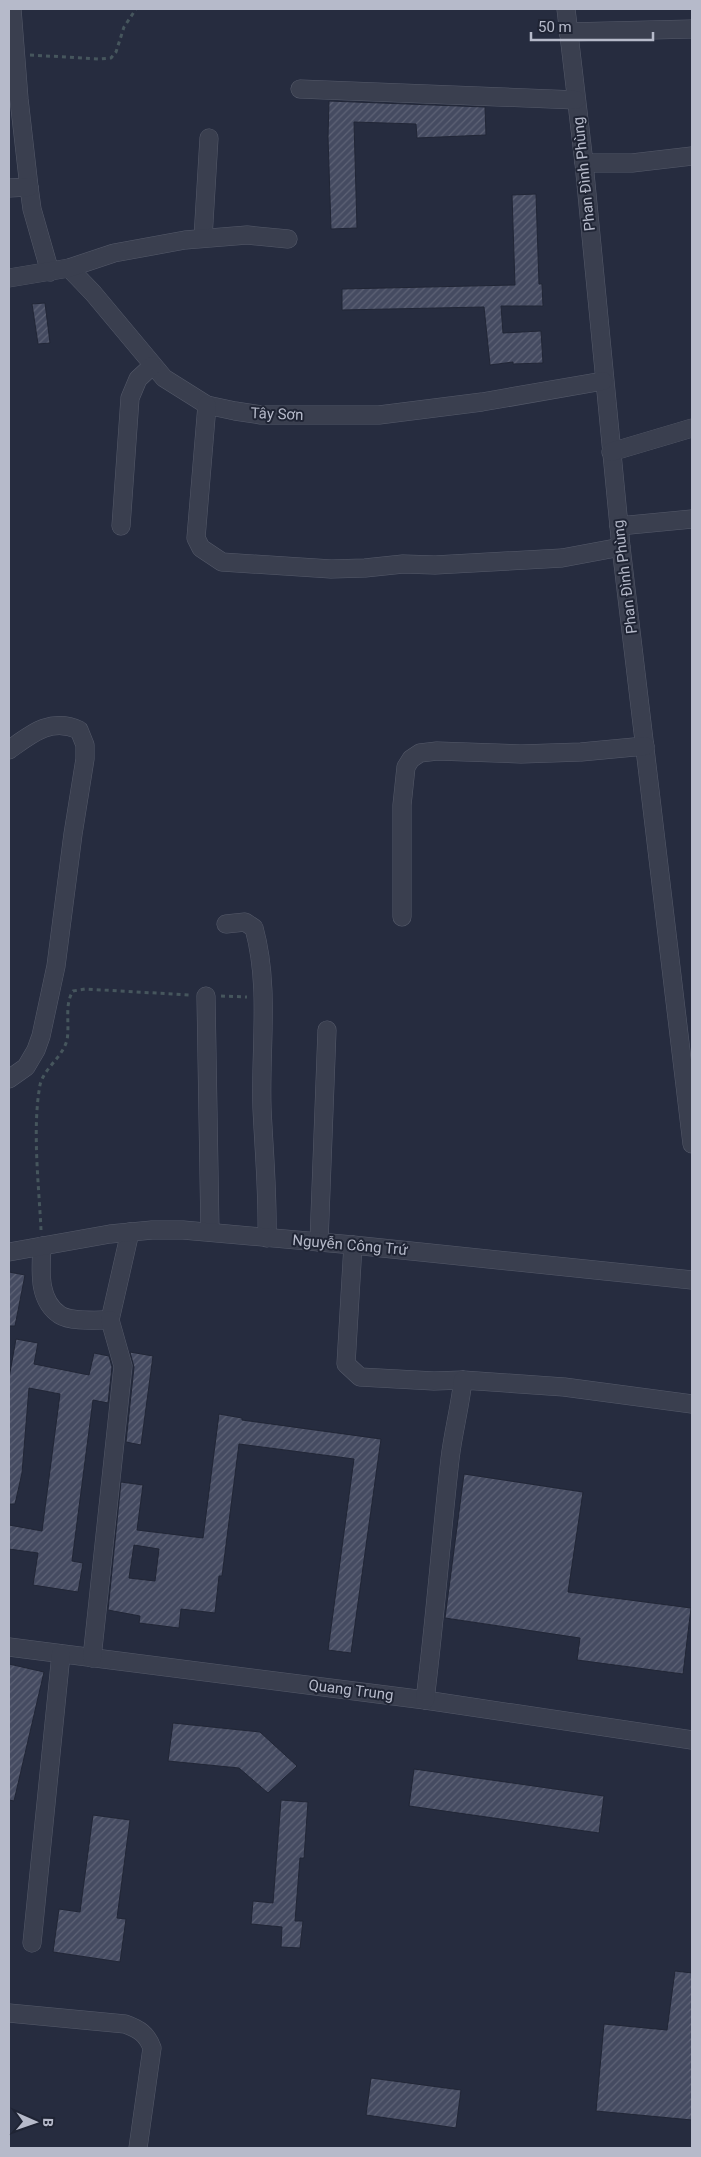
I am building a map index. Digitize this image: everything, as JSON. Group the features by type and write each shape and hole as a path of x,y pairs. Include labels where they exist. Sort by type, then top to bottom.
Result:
{"street":[{"path":"12,9 32,209 50,272"},
{"name":"Phan Đình Phùng","path":"566,9 584,163 603,381 621,547 692,1144"},
{"path":"568,32 692,30"},
{"path":"300,89 576,100"},
{"path":"203,238 209,138"},
{"path":"584,163 632,162 692,156"},
{"path":"9,188 29,187"},
{"path":"9,278 69,268 114,253 203,238 247,235 288,238"},
{"name":"Tây Sơn","path":"69,268 93,293 152,366 164,378 207,405 261,415 380,415 482,402 603,381"},
{"path":"121,526 130,398 138,379 152,366"},
{"path":"207,405 196,538 201,548 222,562 331,569 365,568 403,564 435,565 562,558 621,547"},
{"path":"611,452 692,428"},
{"path":"619,526 692,519"},
{"path":"9,750 38,730 68,725 79,730 85,745 85,759 56,966 41,1036 26,1067 9,1079"},
{"path":"402,917 402,805 406,767 411,759 420,753 438,751 521,754 582,752 645,746"},
{"path":"226,924 245,922 254,928 264,978 262,1107 268,1190 267,1238"},
{"path":"206,996 210,1232"},
{"path":"318,1242 326,1030"},
{"name":"Nguyễn Công Trứ","path":"9,1252 130,1232 183,1230 353,1245 692,1280"},
{"path":"92,1658 123,1366 110,1320 130,1232"},
{"path":"353,1245 346,1364 360,1376 434,1381 463,1380 564,1387 692,1404"},
{"path":"42,1246 41,1282 46,1299 60,1315 80,1320 110,1320"},
{"path":"425,1700 450,1457 463,1380"},
{"name":"Quang Trung","path":"9,1647 425,1700 692,1740"},
{"path":"32,1943 60,1654"},
{"path":"9,2013 126,2024 136,2028 149,2038 152,2048 138,2148"}],"path":[{"path":"15,54 110,58 116,52 124,26 136,9"},
{"path":"42,1246 37,1142 40,1084 44,1074 60,1055 66,1042 69,1002 72,991 85,989 206,996 263,997"}],"building":[{"path":"329,101 485,107 486,135 417,138 416,124 354,122 357,228 331,229 328,137"},
{"path":"536,194 539,284 542,284 543,306 501,306 503,333 541,331 543,363 513,364 513,362 490,365 484,307 342,310 342,289 515,285 512,195"},
{"path":"45,303 50,343 38,344 32,304"},
{"path":"9,1272 25,1275 15,1326 9,1326"},
{"path":"16,1339 38,1343 34,1364 89,1375 94,1353 109,1356 112,1367 108,1403 93,1400 72,1561 83,1563 78,1592 33,1585 38,1553 9,1549 9,1525 42,1531 60,1394 29,1388 22,1473 15,1504 9,1504 9,1378"},
{"path":"130,1352 153,1356 141,1445 126,1442 134,1367"},
{"path":"219,1414 242,1418 242,1420 381,1439 351,1653 328,1650 354,1459 239,1444 222,1576 219,1576 215,1613 181,1609 179,1628 139,1623 140,1616 108,1610 121,1482 143,1485 137,1530 203,1538","holes":["134,1545 159,1549 155,1581 129,1578"]},
{"path":"464,1474 583,1492 568,1592 691,1608 683,1674 577,1660 580,1638 445,1618"},
{"path":"9,1664 44,1672 14,1801 9,1800"},
{"path":"173,1723 260,1732 297,1766 268,1793 239,1768 168,1761"},
{"path":"414,1769 604,1796 599,1833 409,1806"},
{"path":"281,1800 308,1802 304,1858 300,1858 295,1921 303,1921 300,1948 281,1947 282,1927 251,1924 253,1901 273,1903"},
{"path":"93,1815 130,1820 117,1918 126,1919 120,1962 53,1952 59,1909 80,1912"},
{"path":"675,1971 692,1973 692,2120 596,2111 604,2024 667,2030"},
{"path":"371,2078 461,2090 456,2128 366,2115"}]}
